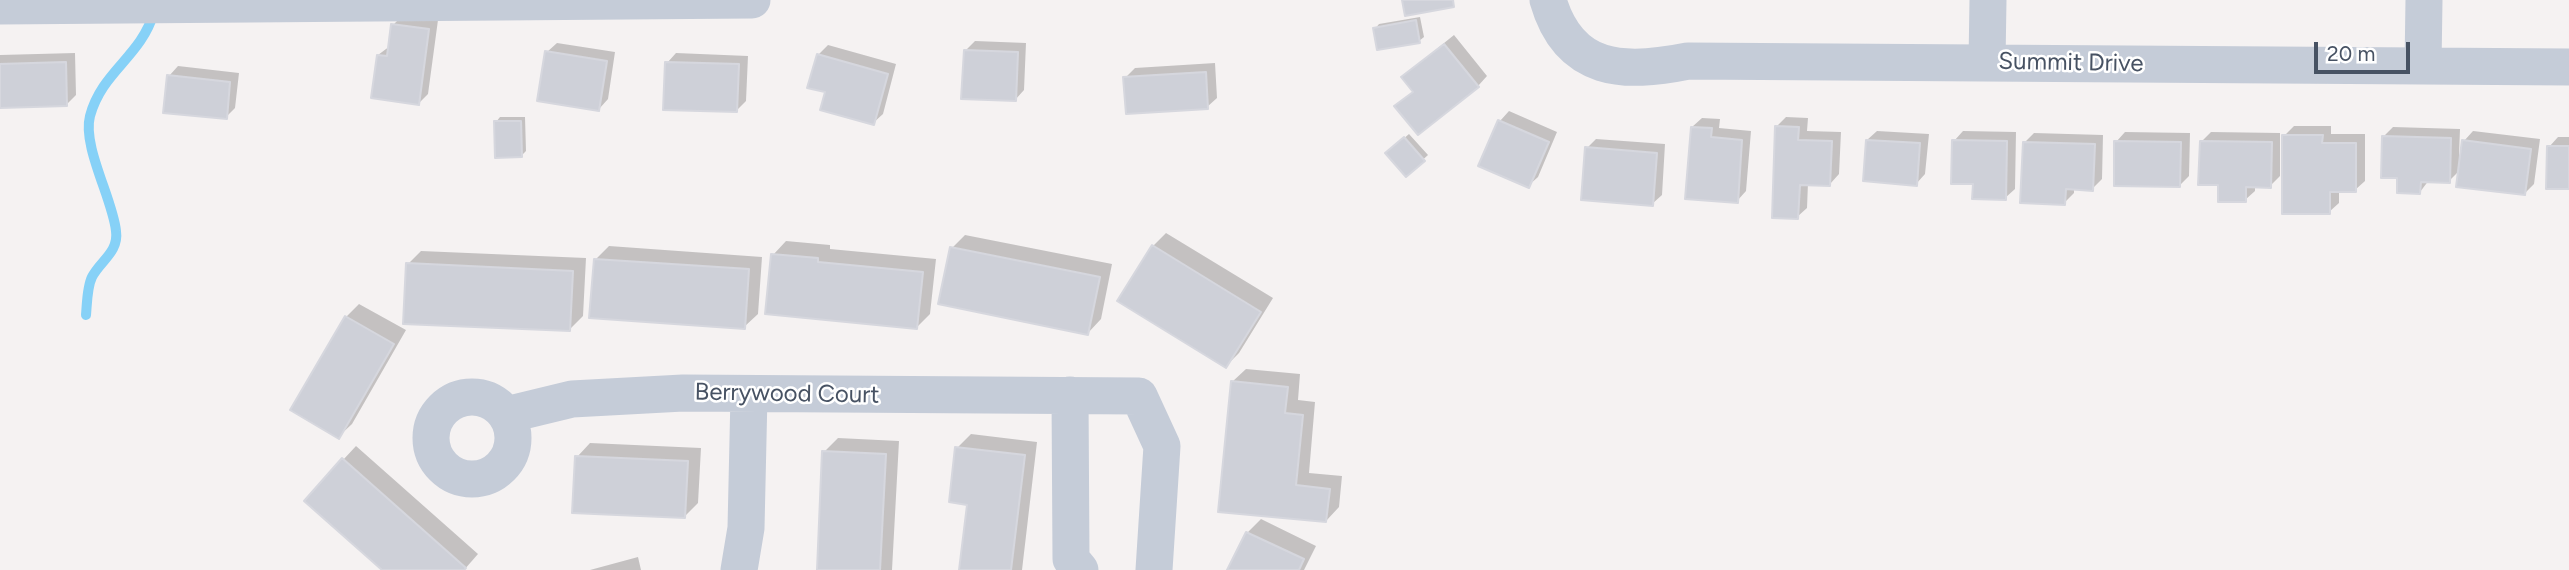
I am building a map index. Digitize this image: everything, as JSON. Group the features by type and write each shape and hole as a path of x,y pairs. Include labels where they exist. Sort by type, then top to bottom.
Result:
{"street":[{"path":"0,6 752,0"},
{"name":"Summit Drive","path":"1548,0 1553,17 1565,37 1578,51 1598,63 1625,70 1688,61 2569,68"},
{"path":"1987,62 1988,0"},
{"path":"2423,66 2424,0"},
{"name":"Berrywood Court","path":"506,415 572,399 683,393 750,396 1139,396 1162,446 1154,570"},
{"path":"739,570 746,528 750,396"},
{"path":"1070,396 1071,559 1080,570"}],"building":[{"path":"1402,0 1453,0 1454,7 1405,16"},
{"path":"1416,20 1420,43 1377,50 1373,28"},
{"path":"391,24 429,29 419,105 371,98 377,55 387,56"},
{"path":"1444,44 1479,87 1418,135 1394,106 1413,92 1401,77"},
{"path":"964,50 1018,52 1016,101 961,99"},
{"path":"545,51 607,61 599,111 537,101"},
{"path":"817,54 888,74 874,125 820,110 825,92 807,88"},
{"path":"66,62 67,106 0,108 0,64"},
{"path":"665,62 739,64 737,112 663,110"},
{"path":"1206,72 1208,109 1126,114 1123,77"},
{"path":"167,75 230,82 227,119 163,113"},
{"path":"1498,120 1549,142 1529,188 1478,166"},
{"path":"494,121 521,121 522,157 495,158"},
{"path":"1775,126 1799,127 1798,140 1832,141 1830,186 1800,185 1798,219 1772,218"},
{"path":"1691,127 1712,128 1711,137 1742,140 1738,203 1685,199"},
{"path":"2282,135 2323,135 2322,143 2356,143 2356,192 2330,192 2330,214 2282,214"},
{"path":"2382,136 2451,138 2450,183 2421,182 2420,194 2397,193 2397,178 2381,178"},
{"path":"1404,137 1425,161 1406,177 1385,153"},
{"path":"1866,140 1920,143 1917,186 1863,181"},
{"path":"1952,140 2007,141 2006,200 1972,199 1973,184 1951,184"},
{"path":"2462,140 2531,149 2525,195 2456,187"},
{"path":"2114,141 2181,142 2180,187 2114,186"},
{"path":"2200,141 2272,142 2271,188 2246,187 2246,202 2218,202 2218,185 2198,185"},
{"path":"2023,142 2095,144 2093,191 2066,189 2065,205 2020,203"},
{"path":"2547,146 2569,146 2569,189 2546,189"},
{"path":"1585,147 1657,153 1653,206 1581,200"},
{"path":"1152,245 1261,312 1226,368 1117,301"},
{"path":"950,247 1100,277 1088,335 938,304"},
{"path":"771,254 818,258 818,262 923,272 917,329 765,314"},
{"path":"594,259 749,269 745,329 589,318"},
{"path":"406,263 573,271 570,331 403,324"},
{"path":"345,316 394,344 339,439 290,410"},
{"path":"1231,381 1288,387 1285,413 1303,415 1296,485 1330,489 1326,522 1218,512"},
{"path":"955,447 1025,455 1011,570 959,570 967,505 949,502"},
{"path":"822,451 886,454 880,570 817,570"},
{"path":"575,456 688,461 685,518 572,513"},
{"path":"342,458 466,568 382,570 304,501"},
{"path":"1246,532 1304,559 1299,570 1227,570"}],"waterway":[{"path":"86,315 90,281 112,251 116,238 114,218 90,142 90,116 103,87 140,41 154,12"}]}
